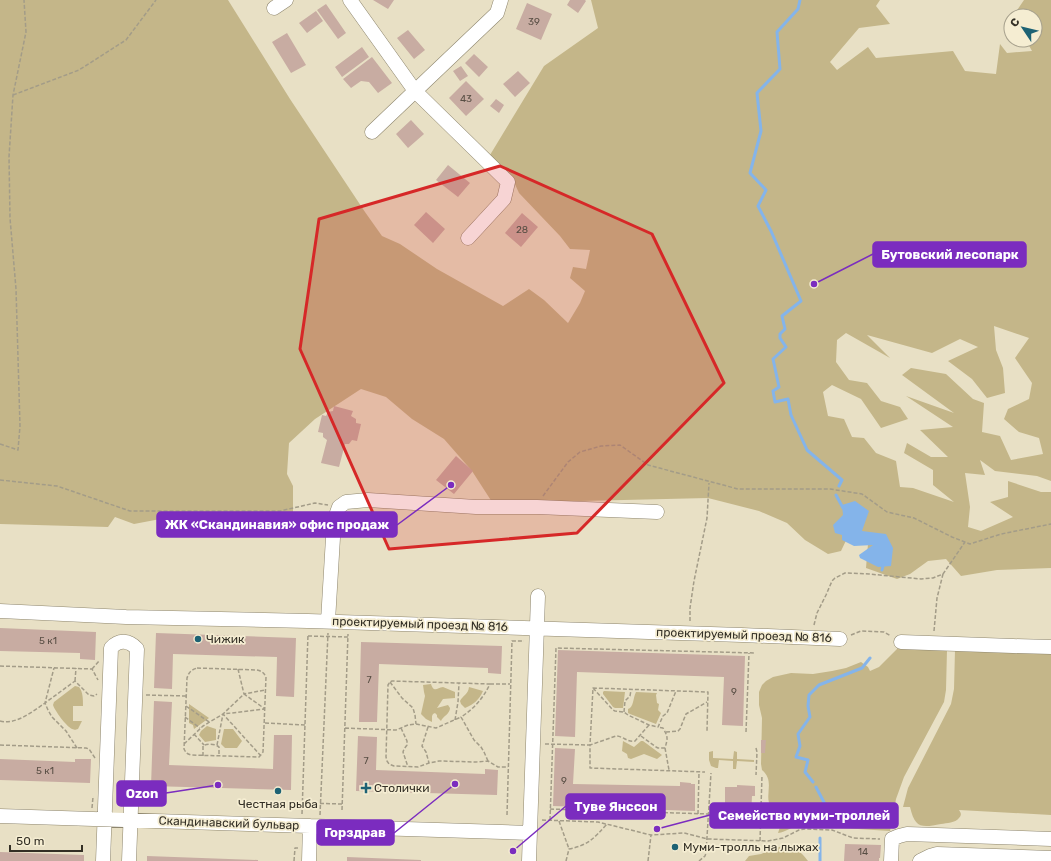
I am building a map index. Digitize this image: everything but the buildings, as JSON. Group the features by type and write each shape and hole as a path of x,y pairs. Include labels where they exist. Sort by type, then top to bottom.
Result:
{"street":[{"path":"350,0 415,91 508,182 504,199 468,238"},
{"path":"372,132 496,13 501,0"},
{"path":"328,621 334,521 339,507 346,502 368,500 476,507 537,507 657,512"},
{"path":"529,861 538,596"},
{"name":"проектируемый проезд № 816","path":"0,611 126,617 328,621 840,639"},
{"path":"103,861 111,648 117,643 123,642 128,642 134,645 137,649 130,861"},
{"path":"902,642 1051,647"},
{"name":"Скандинавский бульвар","path":"0,816 315,826 530,826"},
{"path":"309,861 315,826"},
{"path":"891,861 892,839 902,835 913,834 1051,838"},
{"path":"920,861 937,854 1051,858"}],"path":[{"path":"0,444 18,450 20,426 16,289 10,218 9,157 13,95 26,32 24,0"},
{"path":"13,95 79,70 126,40 156,0"},
{"path":"537,507 544,493 568,462 580,452 601,446 620,445 648,465 738,489 830,489 862,494 887,512 914,518 952,537 970,544 1001,534 1051,524"},
{"path":"0,480 57,486 130,511 280,511 315,503"},
{"path":"689,633 690,608 694,581 707,518 709,482"},
{"path":"934,643 937,598 943,574 965,542"},
{"path":"811,638 817,613 832,581 835,578 845,574 869,574 921,579 933,578 943,574"},
{"path":"315,826 321,804 328,621"},
{"path":"840,639 861,631 869,631 884,632 902,642"},
{"path":"342,804 302,803 308,636 348,637 342,810"},
{"path":"507,815 512,641"},
{"path":"550,820 556,648 755,653"},
{"path":"746,732 749,653"},
{"path":"0,666 92,669 98,663"},
{"path":"54,667 45,703 52,717 66,730 77,748"},
{"path":"0,721 9,722 17,720 45,703 75,681 76,668"},
{"path":"197,668 257,670 264,674 266,677 265,709 263,752 261,756 203,756 187,754 184,749 184,744 188,673 197,668"},
{"path":"92,669 97,678 98,684"},
{"path":"238,669 244,694 265,709"},
{"path":"390,682 392,680 511,684"},
{"path":"75,681 89,695 94,696 98,693"},
{"path":"390,682 402,698 413,708 416,724"},
{"path":"390,682 388,686 386,757 387,761 392,766 420,767 428,763 439,761 488,761"},
{"path":"455,720 459,683"},
{"path":"345,728 396,730 408,725 416,724 434,728 439,727 461,717 470,711 478,703 490,684"},
{"path":"593,688 708,692 707,731"},
{"path":"593,688 613,710 624,712 649,725 663,728 668,736 665,748 669,771"},
{"path":"593,688 590,768 705,772"},
{"path":"624,712 625,701 630,696 631,689"},
{"path":"184,744 201,728 223,714 244,694 265,690"},
{"path":"658,726 663,716 668,713 676,691"},
{"path":"154,695 186,696"},
{"path":"666,732 678,731 686,714 708,701"},
{"path":"186,706 209,722"},
{"path":"223,714 265,709"},
{"path":"219,756 219,747 217,745 223,714"},
{"path":"223,714 261,756"},
{"path":"185,717 201,728"},
{"path":"461,717 474,740 481,747 488,761 498,767 508,767"},
{"path":"264,723 305,725"},
{"path":"533,743 590,745 616,736 632,742 635,741 649,725"},
{"path":"428,726 422,746 426,752 428,763"},
{"path":"401,728 408,740 407,745 404,748 408,767"},
{"path":"194,734 204,745 203,756"},
{"path":"640,735 656,747 665,748"},
{"path":"0,745 87,749 94,757"},
{"path":"204,745 217,745"},
{"path":"756,748 756,775"},
{"path":"698,814 699,772"},
{"path":"699,861 705,856 708,839 711,773"},
{"path":"760,841 762,775"},
{"path":"550,809 709,814"},
{"path":"530,826 550,820 559,820 598,822 651,835 684,833 708,839 768,841 783,838 799,830 805,829 832,830 853,838 892,839"},
{"path":"559,820 569,849 566,861"},
{"path":"569,849 580,847 591,841 607,824"},
{"path":"648,861 651,835"},
{"path":"294,861 295,848"}],"highlighted area":[{"path":"500,166 652,234 724,383 577,533 389,549 300,349 319,219"}],"shaded area":[{"path":"0,0 228,0 290,99 382,236 400,244 437,269 503,306 529,289 544,300 568,323 580,303 585,291 570,278 573,267 586,269 590,250 570,249 560,236 519,193 513,180 490,155 544,66 598,28 591,0 880,0 876,6 890,24 859,28 830,62 837,70 868,47 876,58 953,51 965,71 996,74 1000,44 1007,53 1032,51 1030,48 1043,48 1043,8 1018,8 1024,0 1051,0 1051,481 1037,476 995,471 980,460 985,475 965,473 970,507 968,527 981,531 1013,517 990,502 1008,497 1008,481 1041,492 1051,492 1051,568 997,570 961,576 946,559 928,561 910,574 897,579 866,568 868,544 851,530 841,551 828,554 805,540 787,523 759,511 708,498 492,502 472,471 444,439 412,419 386,397 361,389 315,419 289,443 287,474 293,486 293,521 227,516 176,516 134,524 115,517 108,527 0,524","holes":["994,326 1029,338 1015,358 1032,383 1029,399 1008,409 1004,419 1019,432 1039,438 1043,454 1011,460 1000,436 982,432 984,403 973,399 946,374 911,368 902,375 954,413 906,396 953,427 920,430 948,457 931,457 907,443 904,453 933,470 933,485 954,502 913,488 900,487 896,461 876,453 864,438 852,437 844,419 828,416 823,392 832,385 861,399 881,428 908,419 900,407 881,401 867,383 849,380 836,362 837,340 846,333 890,358 867,335 932,353 960,339 978,347 948,361 972,379 987,398 1005,393 1003,368 996,350"]},
{"path":"901,645 947,650 946,690 944,702 904,777 896,799 890,831 801,824 778,833 782,821 769,803 769,782 766,774 762,770 761,764 762,718 759,705 759,692 762,685 773,677 791,673 813,674 832,671 846,668 861,662 868,667 870,671 879,667"},
{"path":"955,650 1051,654 1051,815 959,810 961,816 955,821 924,826 917,823 914,819 910,807 903,807 908,788 951,704 954,689"},
{"path":"431,684 435,689 443,687 455,692 455,698 443,699 437,708 448,705 450,708 449,712 441,721 435,713 432,716 432,722 421,714 425,696 423,685"},
{"path":"75,686 79,687 81,691 83,706 73,706 73,721 82,721 78,729 75,730 64,722 53,705 54,702"},
{"path":"469,687 483,691 476,701 465,708 460,701 468,692"},
{"path":"604,691 625,692 623,708 613,707 603,694"},
{"path":"636,692 657,693 657,703 659,704 658,710 661,713 656,724 628,713 628,709 632,705"},
{"path":"189,704 209,718 194,729 193,725 189,723"},
{"path":"207,726 216,729 216,740 205,742 199,735"},
{"path":"224,729 233,729 242,741 237,748 225,748 221,744"},
{"path":"623,741 634,747 643,741 662,755 657,759 644,754 631,759 628,758 627,754 622,751"},
{"path":"713,751 713,758 733,759 734,751 737,752 737,759 754,760 754,762 737,761 736,769 733,769 733,761 719,760 718,768 716,768 711,766 709,760 709,752"},
{"path":"782,846 791,847 797,850 808,861 745,861 749,856 761,854"}],"water":[{"path":"855,501 869,511 862,531 886,534 893,548 891,566 878,567 860,558 859,555 873,545 854,546 842,540 842,535 835,533 833,525 843,515 842,505"}],"waterway":[{"path":"800,0 798,9 777,32 780,69 757,93 761,131 750,173 766,190 758,206 771,231 801,301 782,316 785,329 780,334 780,338 786,347 773,359 779,387 773,391 775,402 788,399 791,415 807,450 842,480 839,486"},
{"path":"836,495 843,508"},
{"path":"882,570 884,562"},
{"path":"813,782 805,772 808,760 796,757 800,746 798,734 810,717 808,706 809,695 819,685 862,668 870,658"},
{"path":"816,787 827,808 826,814"},
{"path":"820,838 820,861"}],"place":[{"name":"Бутовский лесопарк","path":"814,284"},
{"name":"ЖК «Скандинавия» офис продаж","path":"451,485"},
{"name":"Чижик","path":"198,639"},
{"name":"Горздрав","path":"455,784"},
{"name":"Ozon","path":"218,785"},
{"name":"Столички","path":"366,788"},
{"name":"Честная рыба","path":"278,791"},
{"name":"Семейство муми-троллей","path":"657,829"},
{"name":"Муми-тролль на лыжах","path":"675,847"},
{"name":"Туве Янссон","path":"513,851"}]}
